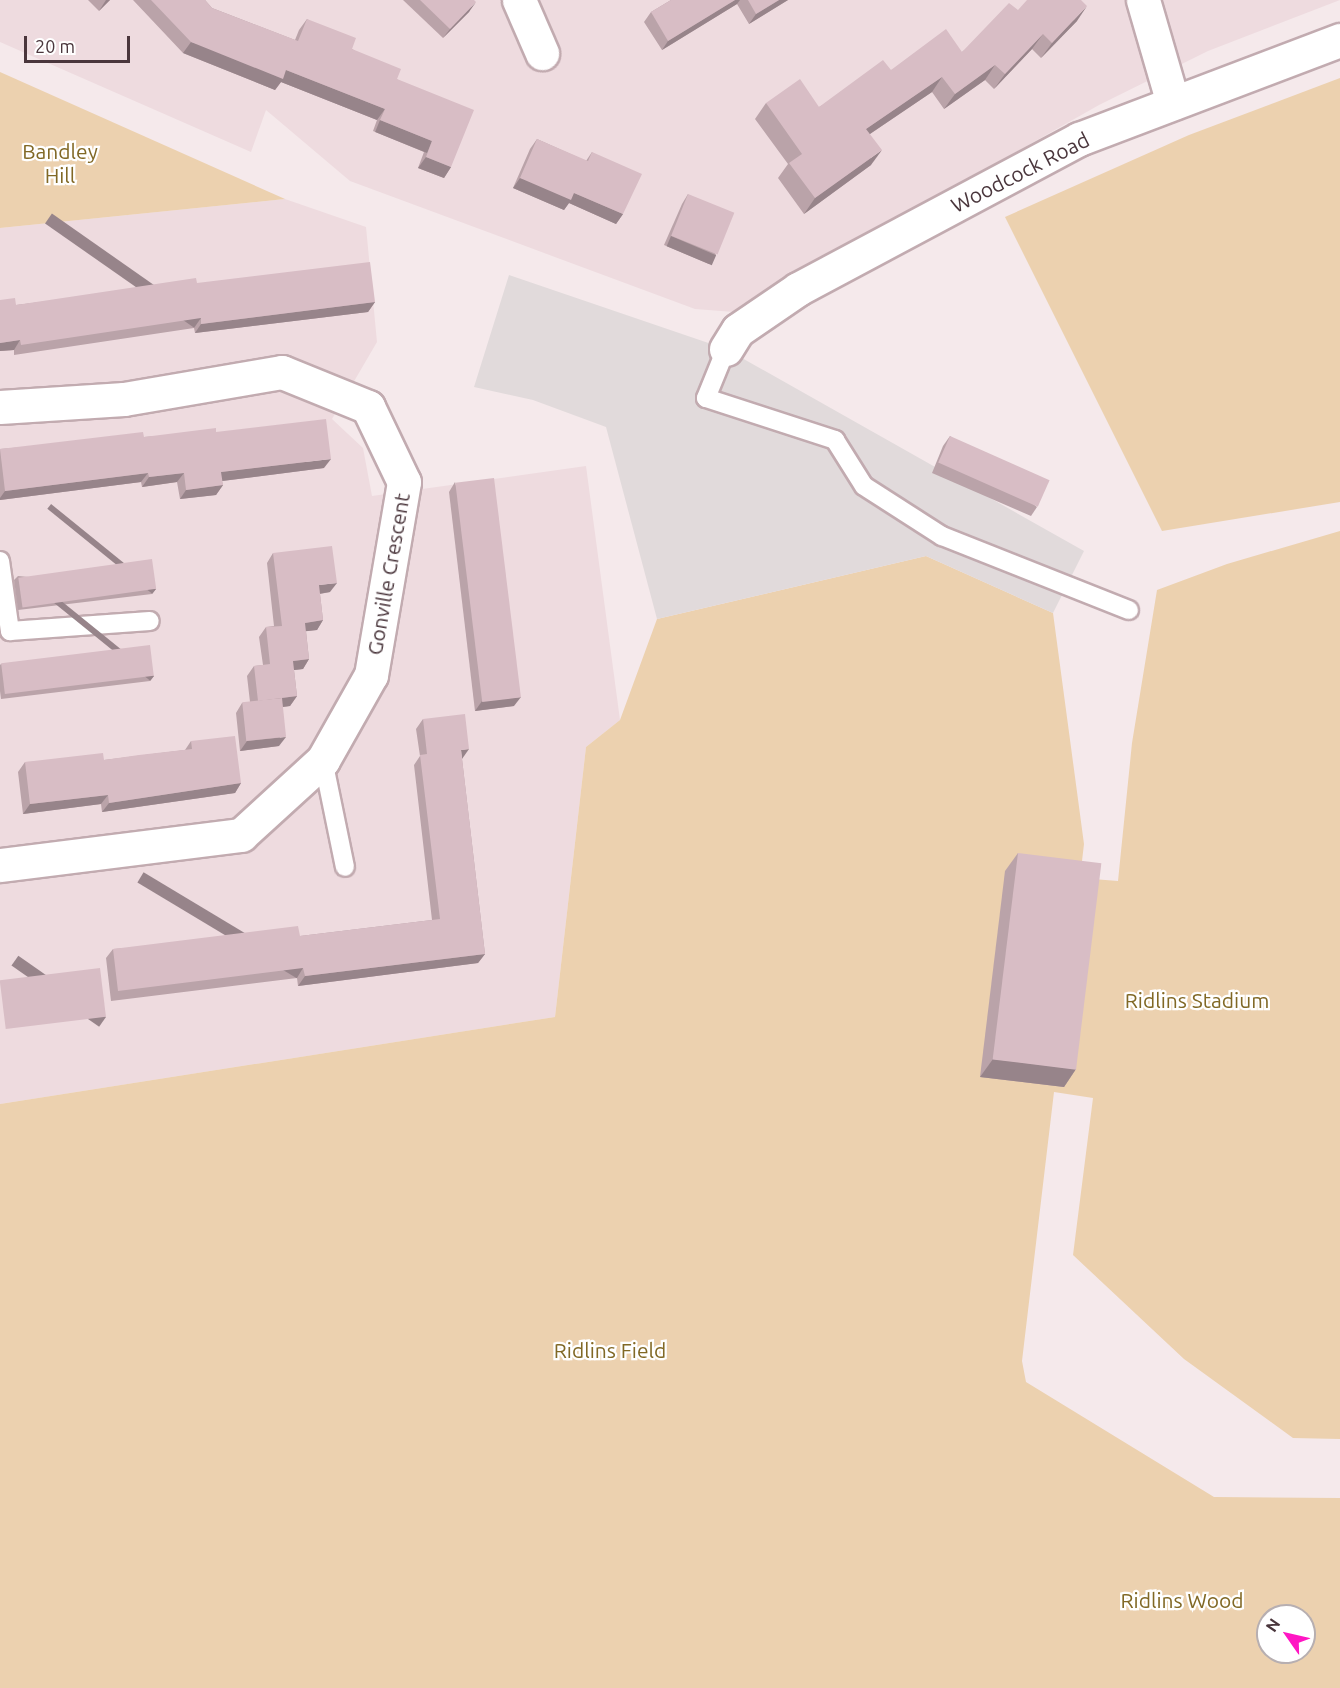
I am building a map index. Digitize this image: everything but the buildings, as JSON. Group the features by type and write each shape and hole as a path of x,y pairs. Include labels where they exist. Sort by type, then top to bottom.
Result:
{"street":[{"path":"519,0 542,53"},
{"path":"1143,0 1173,103"},
{"name":"Woodcock Road","path":"726,349 738,330 798,289 1079,139 1340,40"},
{"name":"Gonville Crescent","path":"0,407 124,399 282,372 368,407 404,482 371,675 323,760 241,835 0,866"}],"lane":[{"path":"726,349 706,399 835,440 864,486 942,536 1129,610"},
{"path":"0,561 10,631 150,621"},
{"path":"323,760 345,867"}],"shaded area":[{"path":"0,0 1340,0 1208,51 1099,105 734,312 695,309 350,181 266,110 251,152 0,42"},
{"path":"285,199 366,227 377,342 332,419 363,448 372,496 586,466 620,720 586,747 555,1017 0,1104 0,228"},
{"path":"509,275 726,349 1084,551 1053,613 926,556 657,619 606,427 533,400 474,387"}],"green space":[{"name":"Bandley Hill","path":"0,72 285,199 0,228"},
{"path":"1340,78 1340,502 1162,531 1005,217 1189,135"},
{"name":"Ridlins Field","path":"1340,531 1340,1439 1293,1438 1184,1359 1073,1255 1093,1098 1054,1092 1022,1361 1026,1382 1214,1497 1340,1498 1340,1688 0,1688 0,1104 555,1017 586,747 620,720 657,619 926,556 1053,613 1084,844 1080,878 1118,881 1132,743 1157,590 1227,564"}],"park label":[{"name":"Ridlins Stadium","path":"1197,1000"},
{"name":"Ridlins Wood","path":"1182,1600"}]}
